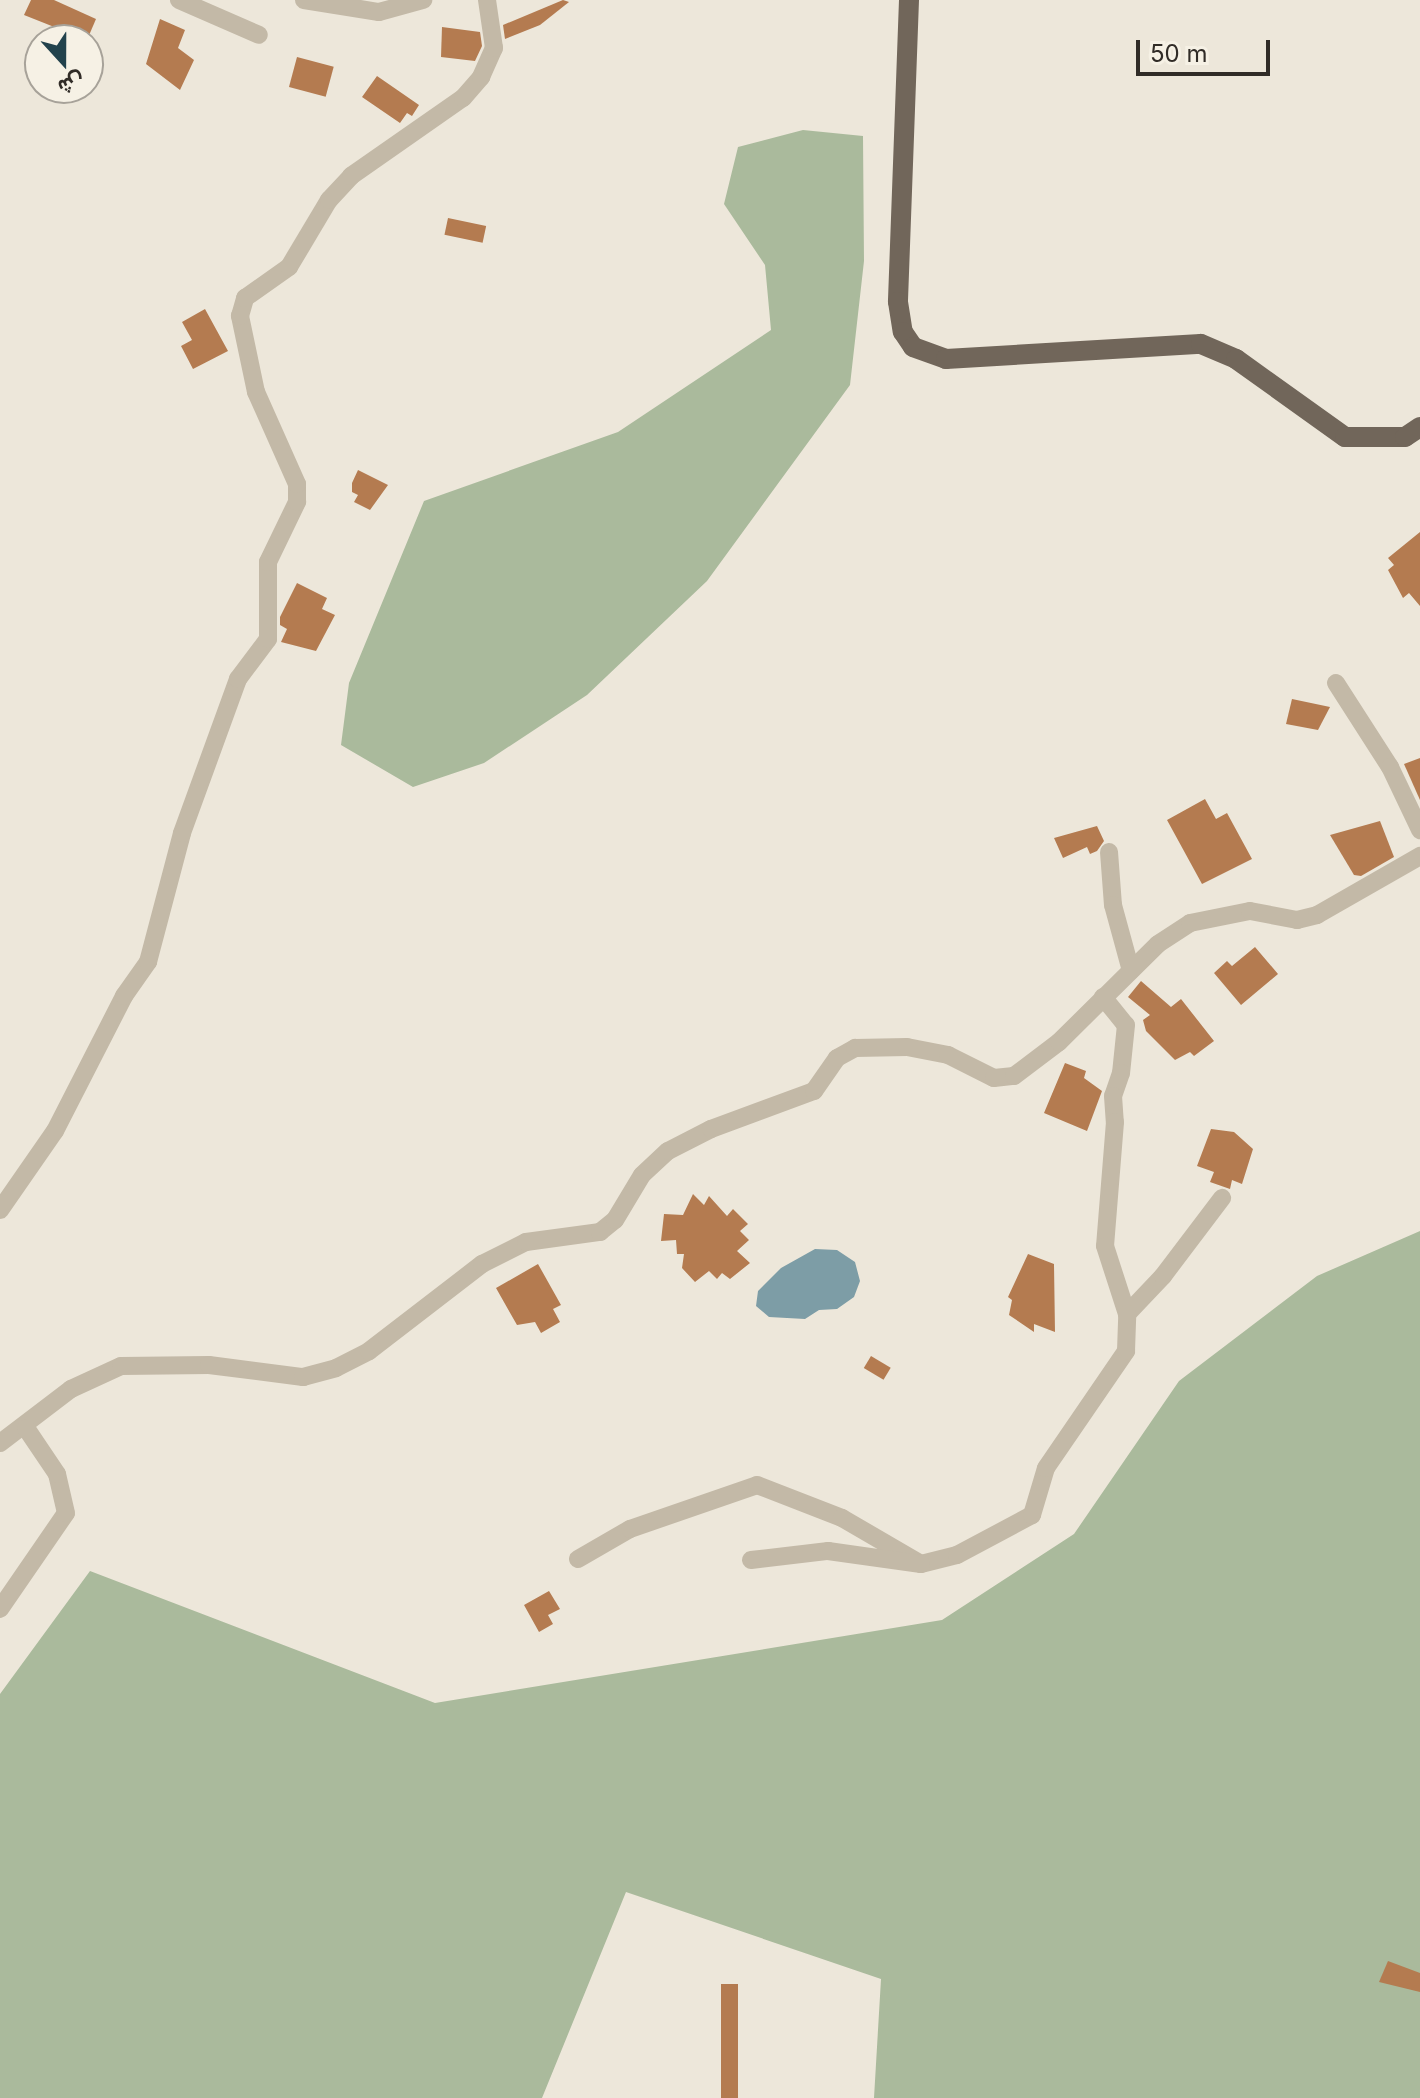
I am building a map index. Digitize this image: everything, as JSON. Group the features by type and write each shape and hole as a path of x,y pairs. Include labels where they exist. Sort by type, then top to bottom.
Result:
{"main road":[{"path":"909,0 898,302 903,332 913,347 946,359 1201,344 1236,359 1345,437 1405,437 1420,427"}],"street":[{"path":"179,0 259,35"},
{"path":"304,0 379,12 423,0"},
{"path":"0,1210 55,1131 124,996 148,962 182,833 238,679 268,639 268,562 297,502 297,484 256,392 240,316 245,298 289,267 329,200 351,176 463,98 481,77 494,48 487,0"},
{"path":"1336,683 1390,767 1420,830"},
{"path":"1109,852 1113,905 1131,971"},
{"path":"0,1443 26,1428 71,1389 121,1366 209,1365 303,1377 336,1368 369,1351 482,1264 526,1242 600,1232 615,1220 642,1175 668,1151 711,1129 814,1091 837,1058 855,1048 907,1047 948,1055 994,1078 1014,1076 1158,944 1190,923 1250,911 1297,920 1317,915 1420,856"},
{"path":"751,1560 828,1551 921,1564 957,1555 1032,1515 1046,1468 1126,1351 1127,1314 1105,1246 1115,1122 1113,1096 1126,1025 1103,997"},
{"path":"1127,1314 1222,1198"},
{"path":"0,1609 66,1513 57,1474 26,1428"},
{"path":"578,1559 630,1529 757,1485 842,1518 921,1564"}],"green space":[{"path":"803,130 863,136 864,261 850,385 707,581 587,695 484,763 413,787 341,745 349,683 424,501 618,432 771,330 765,265 724,204 738,147"},
{"path":"1420,1231 1420,2098 874,2098 881,1979 626,1892 542,2098 0,2098 0,1694 90,1571 435,1703 942,1620 1074,1534 1179,1381 1317,1276"}],"water":[{"path":"815,1249 837,1250 855,1262 860,1281 854,1297 837,1309 819,1310 805,1319 769,1317 756,1306 758,1291 781,1268"}],"building":[{"path":"31,0 54,0 96,19 94,24 47,24 24,15"},
{"path":"563,0 569,2 540,25 505,39 503,25"},
{"path":"160,19 185,30 178,48 194,60 180,90 146,64"},
{"path":"442,27 480,32 482,46 475,61 441,57"},
{"path":"297,57 334,67 326,97 289,87"},
{"path":"377,76 419,105 412,116 407,113 400,123 362,97"},
{"path":"448,218 486,226 483,243 444,235"},
{"path":"205,309 228,351 193,369 181,346 192,340 182,322"},
{"path":"358,470 388,485 370,510 354,502 358,495 352,492 352,483"},
{"path":"1420,532 1420,606 1409,593 1403,598 1388,570 1394,565 1388,558"},
{"path":"297,583 327,598 322,609 335,615 316,651 281,642 287,629 280,625 280,617"},
{"path":"1292,699 1330,707 1318,730 1286,724"},
{"path":"1420,758 1420,800 1404,764"},
{"path":"1205,799 1216,819 1227,813 1252,859 1202,884 1167,820"},
{"path":"1380,821 1394,857 1361,876 1354,875 1330,835"},
{"path":"1097,826 1104,841 1097,851 1090,854 1087,847 1063,858 1054,838"},
{"path":"1255,947 1278,974 1241,1005 1214,973 1227,961 1232,966"},
{"path":"1141,981 1171,1007 1181,999 1214,1041 1194,1056 1190,1052 1175,1060 1146,1031 1143,1020 1150,1015 1128,997"},
{"path":"1065,1063 1086,1071 1084,1078 1102,1091 1087,1131 1044,1113"},
{"path":"1211,1129 1234,1132 1253,1149 1242,1184 1232,1180 1230,1189 1210,1182 1214,1172 1197,1166"},
{"path":"693,1194 704,1205 709,1196 727,1216 733,1209 748,1224 740,1231 749,1240 737,1251 750,1263 730,1279 722,1273 717,1279 709,1271 695,1282 682,1268 684,1254 677,1254 676,1240 661,1241 664,1214 683,1215"},
{"path":"1028,1254 1054,1264 1055,1332 1034,1324 1034,1332 1009,1315 1012,1300 1008,1297"},
{"path":"538,1264 561,1305 553,1309 560,1322 541,1333 535,1322 517,1325 496,1288"},
{"path":"871,1356 891,1368 884,1380 864,1368"},
{"path":"549,1591 560,1609 548,1615 553,1624 539,1632 524,1605"},
{"path":"1388,1961 1420,1973 1420,1992 1379,1982"},
{"path":"721,1984 738,1984 738,2098 721,2098"}]}
